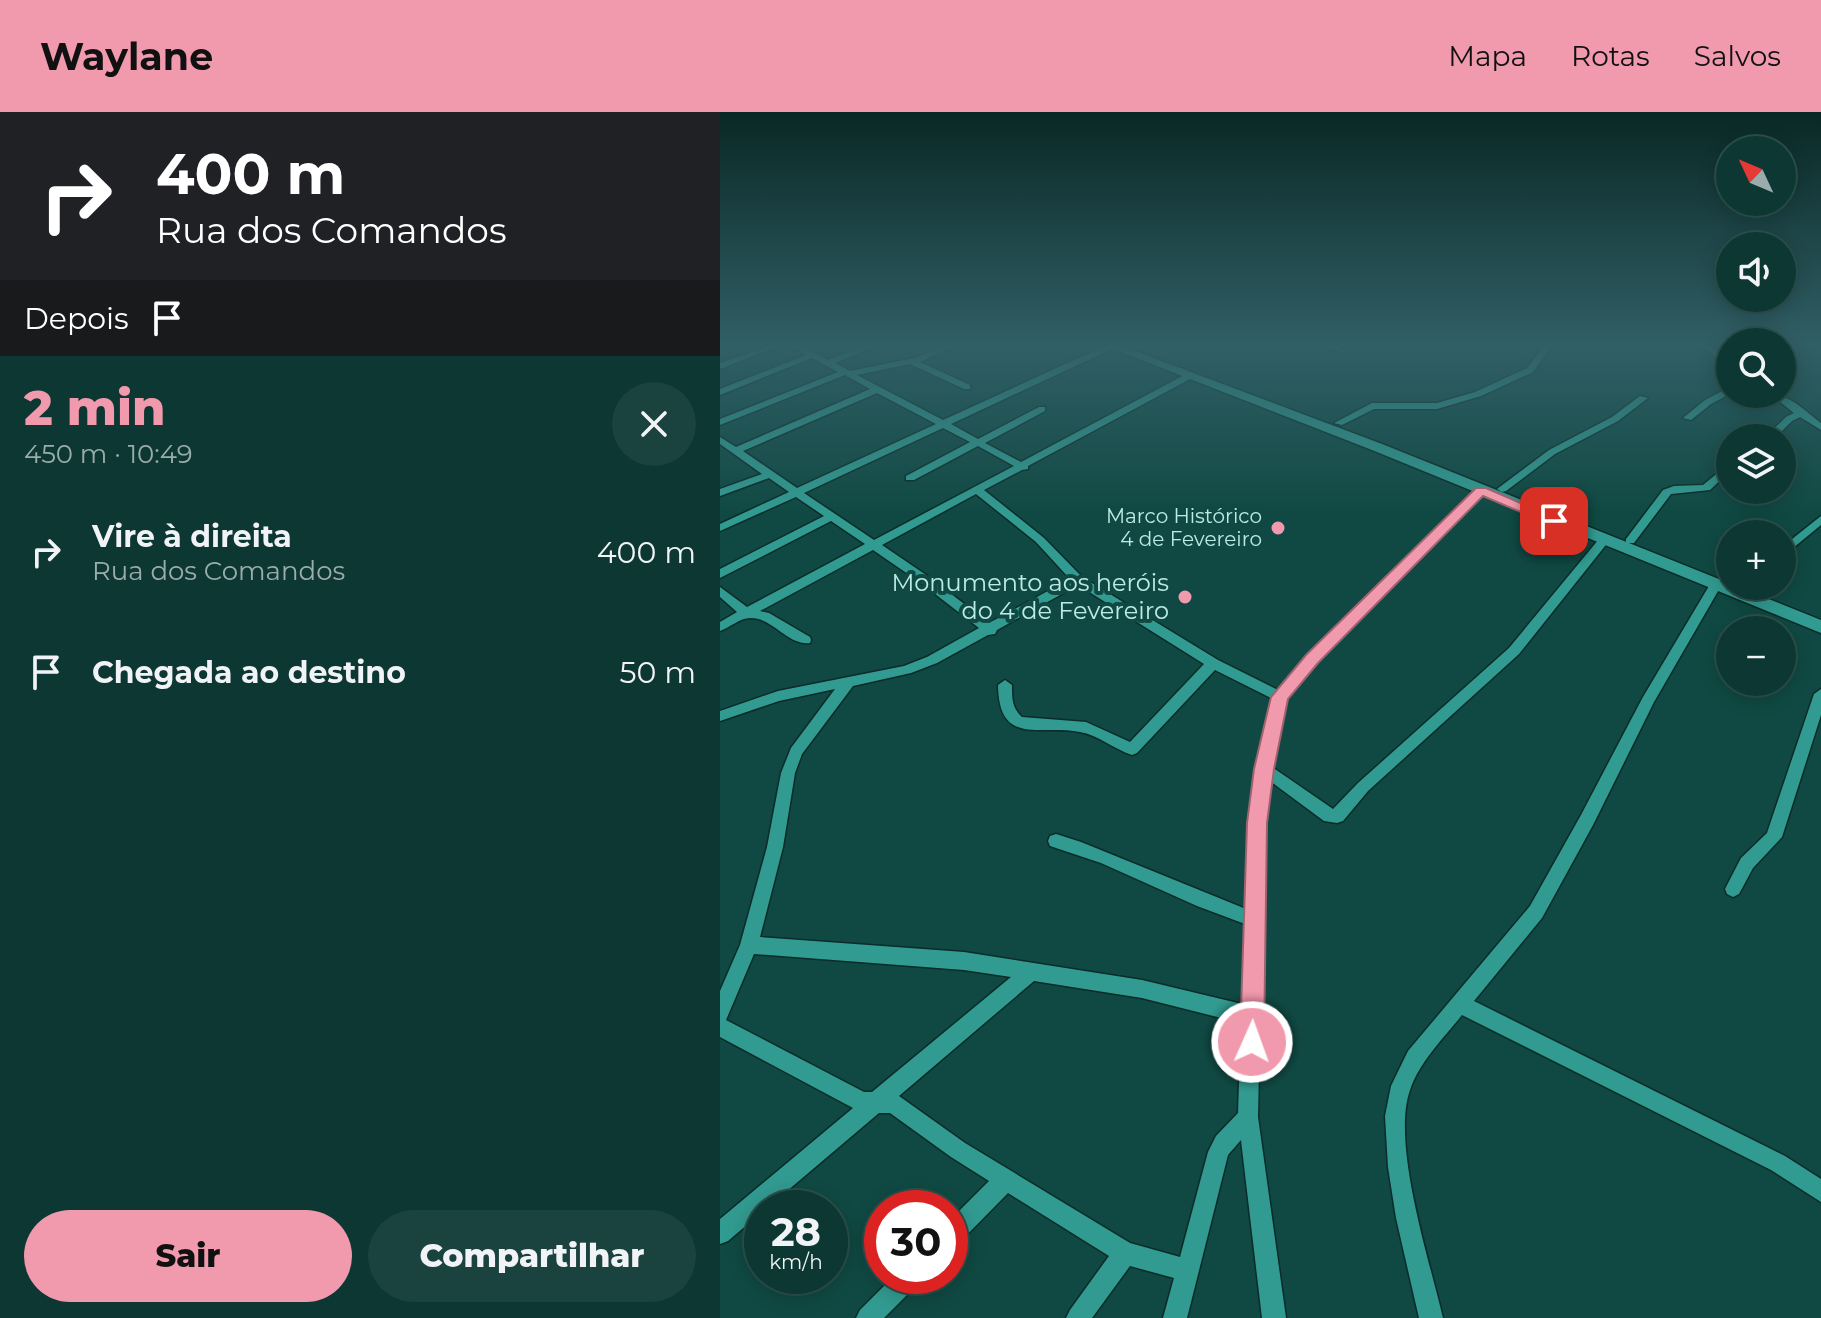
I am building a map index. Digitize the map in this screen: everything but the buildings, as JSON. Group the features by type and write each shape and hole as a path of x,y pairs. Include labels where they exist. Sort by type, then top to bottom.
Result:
{"main road":[{"path":"1257,401 1603,541 1716,581"},
{"path":"1283,401 1630,541 1716,580"},
{"path":"1761,600 1821,627"},
{"path":"1783,600 1821,615"}],"street":[{"path":"720,422 774,401"},
{"path":"737,450 850,401"},
{"path":"901,401 1024,467"},
{"path":"720,528 990,401"},
{"path":"720,627 1143,401"},
{"path":"1339,423 1372,406 1437,406 1453,401"},
{"path":"1502,489 1552,452 1615,419 1639,401"},
{"path":"1688,418 1709,401"},
{"path":"1796,408 1821,427"},
{"path":"910,478 1042,409"},
{"path":"1784,424 1803,412"},
{"path":"720,440 925,580 991,631"},
{"path":"720,493 771,474"},
{"path":"1630,541 1667,492 1706,488 1716,479"},
{"path":"1274,1318 1248,1117 1257,823 1264,769 1280,697 1312,659 1481,490"},
{"path":"979,491 1040,540 1078,580 1213,663 1280,697"},
{"path":"720,574 831,517"},
{"path":"1796,541 1821,519"},
{"path":"1264,769 1330,816 1337,816 1363,787 1514,651 1603,541"},
{"path":"720,716 778,696 906,670 945,655 991,631 1078,580"},
{"path":"720,591 746,613 765,616 805,640"},
{"path":"1431,1318 1402,1179 1395,1115 1401,1085 1415,1058 1536,912 1648,701 1716,594"},
{"path":"1005,685 1004,702 1015,719 1036,728 1084,727 1132,749 1213,663"},
{"path":"720,1013 749,945 775,847 788,773 796,752 850,680"},
{"path":"1733,889 1747,863 1774,837 1821,694"},
{"path":"1056,841 1099,854 1211,906 1253,919"},
{"path":"749,945 964,961 1142,989 1253,1016"},
{"path":"720,1233 1030,973"},
{"path":"1461,1005 1765,1156 1821,1191"},
{"path":"720,1027 862,1102 893,1103 958,1150 1125,1253 1185,1270"},
{"path":"1175,1318 1218,1152 1248,1117"},
{"path":"968,1218 1007,1179"},
{"path":"1078,1318 1125,1253"},
{"path":"868,1318 892,1294"}],"place":[{"name":"Marco Histórico 4 de Fevereiro","path":"1278,528"},
{"name":"Monumento aos heróis do 4 de Fevereiro","path":"1185,597"}],"route":[{"path":"1252,1042 1257,823 1264,769 1280,697 1298,673 1481,490 1554,521"}]}
